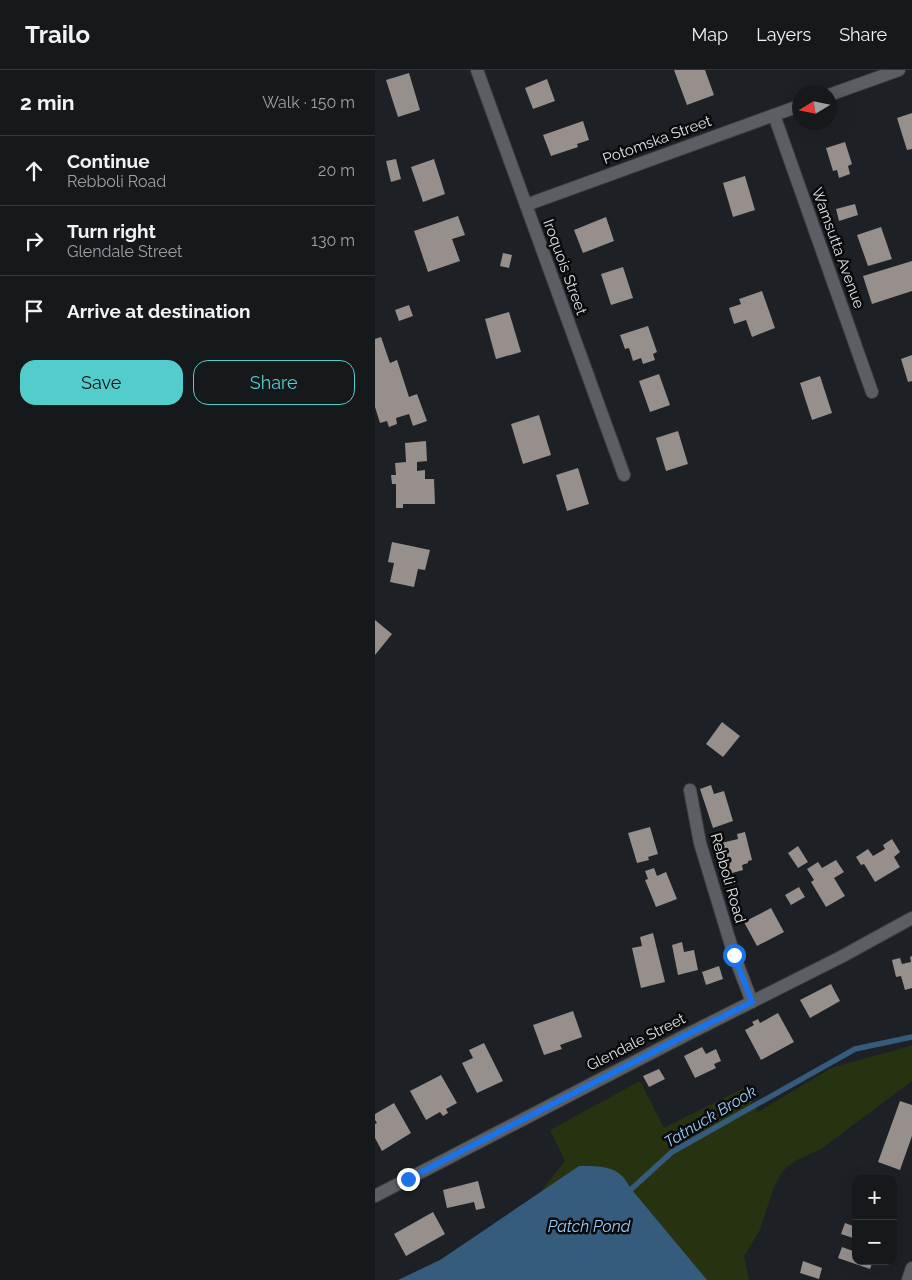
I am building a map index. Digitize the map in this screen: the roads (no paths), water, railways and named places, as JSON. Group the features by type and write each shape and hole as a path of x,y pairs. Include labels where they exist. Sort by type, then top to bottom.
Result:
{"street":[{"name":"Iroquois Street","path":"477,70 624,475"},
{"path":"837,92 899,70"},
{"name":"Potomska Street","path":"526,205 792,109"},
{"name":"Wamsutta Avenue","path":"774,115 872,392"},
{"name":"Rebboli Road","path":"690,790 700,843 734,955 752,1002"},
{"name":"Glendale Street","path":"375,1196 841,957 912,918"},
{"path":"908,1280 912,1268"}],"water":[{"name":"Patch Pond","path":"579,1166 596,1166 618,1172 707,1280 398,1280 440,1260"}],"waterway":[{"name":"Tatnuck Brook","path":"626,1194 672,1152 855,1049 912,1037"}]}
